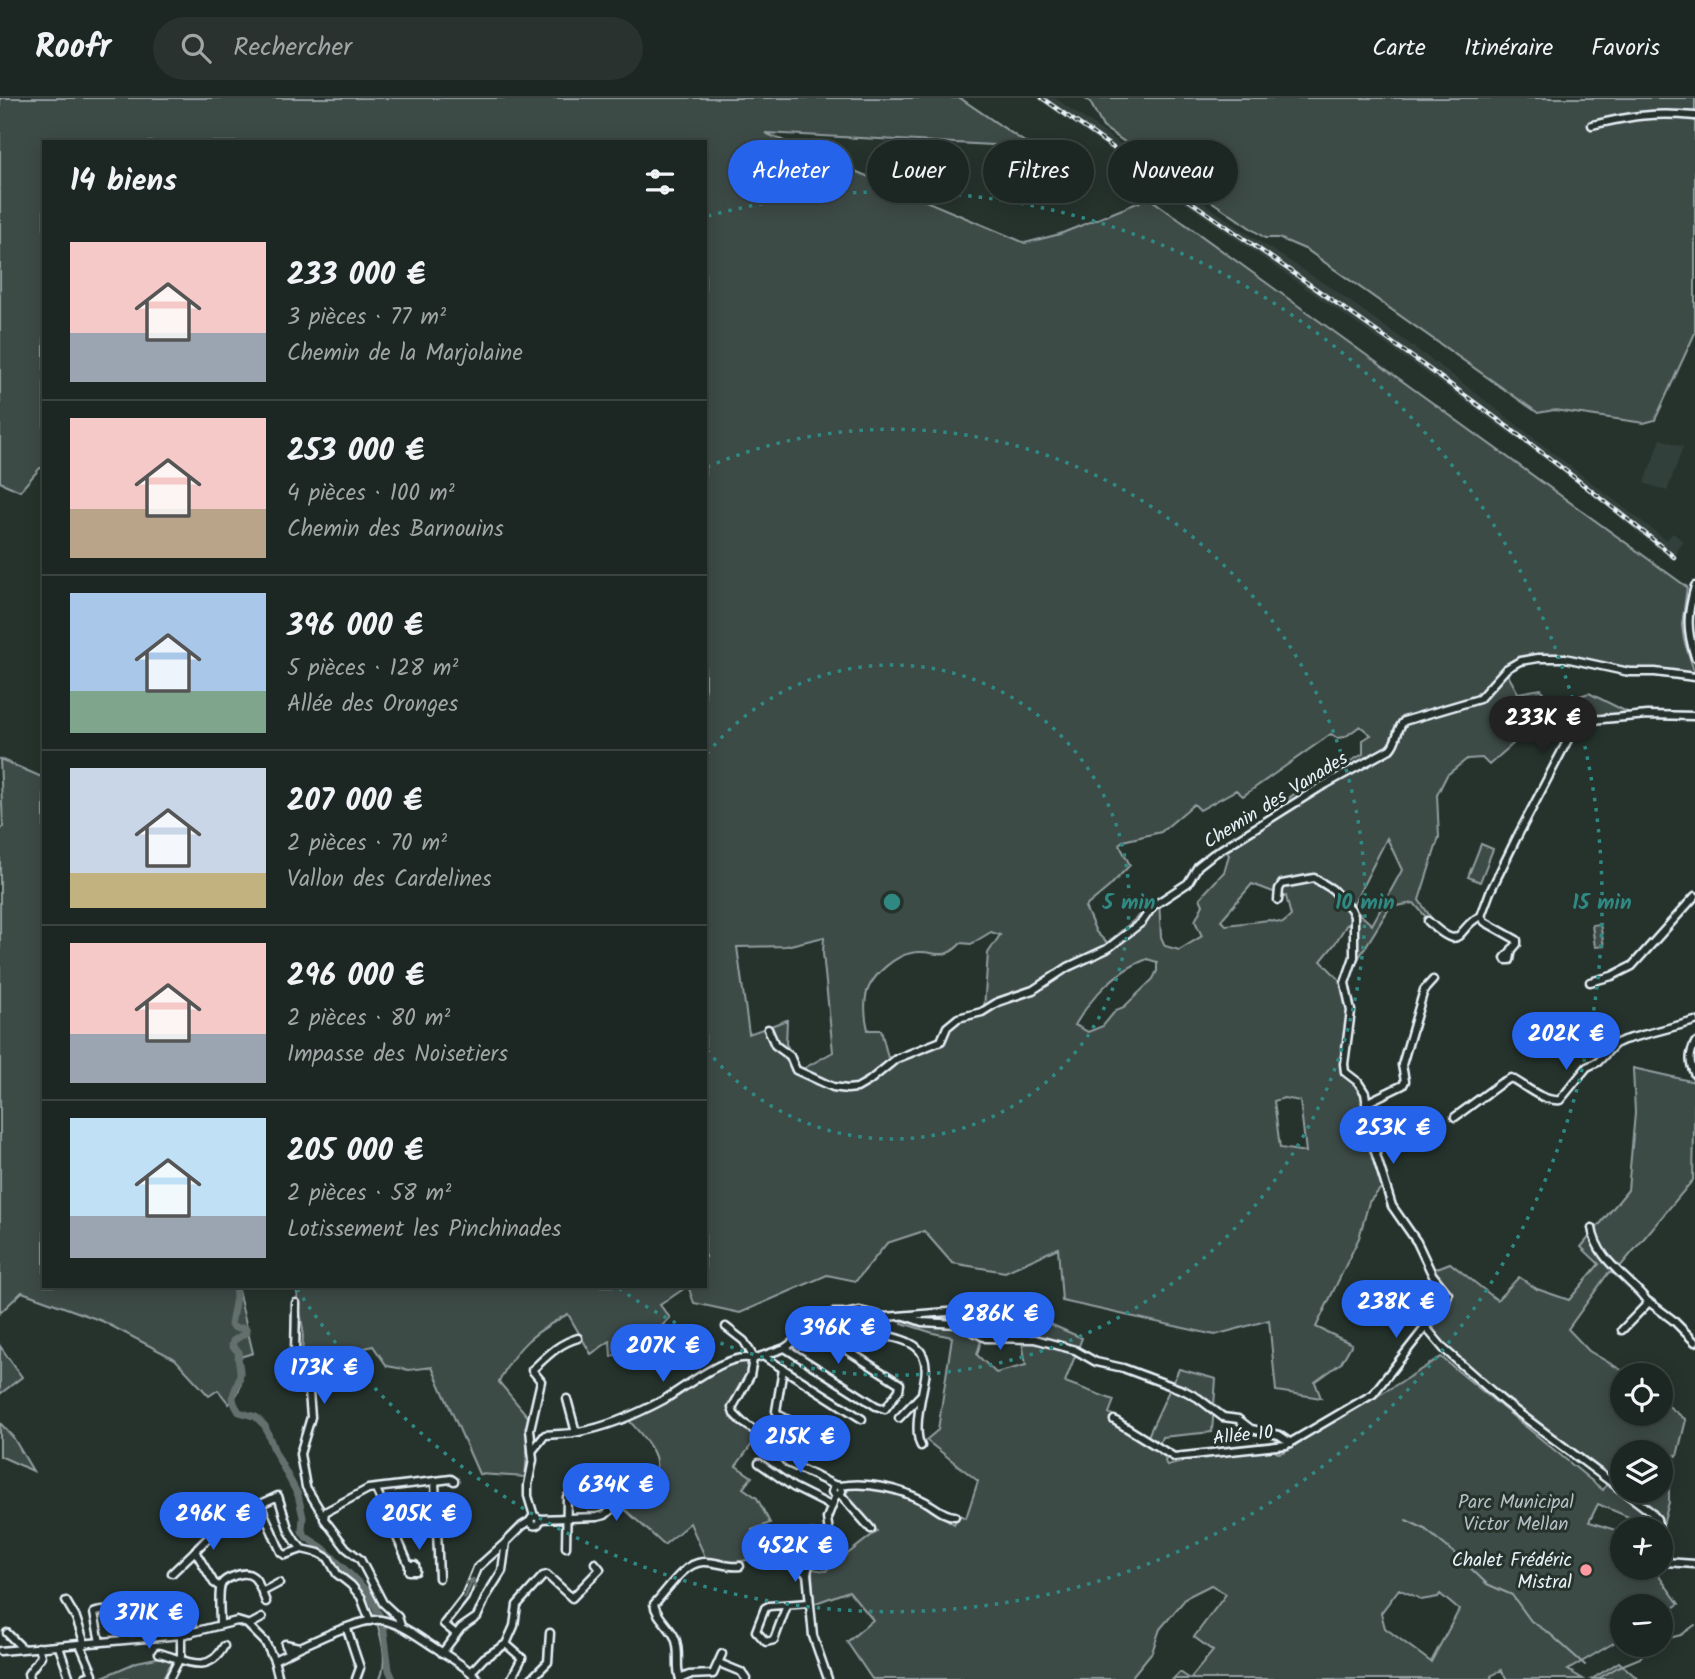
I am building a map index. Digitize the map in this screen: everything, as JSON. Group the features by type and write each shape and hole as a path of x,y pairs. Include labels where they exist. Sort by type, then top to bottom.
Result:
{"street":[{"path":"1592,125 1652,113 1695,116"},
{"path":"1695,586 1688,621 1695,657"},
{"name":"Chemin des Vanades","path":"768,1029 775,1045 790,1056 799,1072 833,1087 847,1090 857,1088 879,1074 894,1060 941,1041 947,1027 958,1018 982,1012 998,1002 1033,990 1068,967 1107,949 1142,922 1155,904 1188,883 1198,866 1212,855 1319,788 1390,749 1396,742 1399,727 1404,721 1479,699 1506,669 1520,661 1565,658 1629,672 1695,677"},
{"path":"1428,921 1447,937 1453,938 1460,936 1481,916 1529,813 1577,726 1591,720 1636,716 1695,716"},
{"path":"1278,900 1282,884 1314,878 1332,889 1354,914 1356,943 1345,983 1351,1011 1345,1072 1358,1082 1365,1093 1373,1145 1389,1199 1417,1242 1432,1273 1448,1294 1446,1303 1426,1328 1444,1349 1504,1402 1655,1517"},
{"path":"1590,982 1613,976 1632,966 1695,896"},
{"path":"1481,916 1485,922 1517,940 1512,950"},
{"path":"1366,1103 1403,1085 1405,1081 1402,1065 1424,990 1433,980"},
{"path":"1455,1117 1488,1091 1511,1078 1536,1094 1560,1100 1587,1067 1603,1058 1615,1044 1695,1021"},
{"path":"1695,1043 1690,1053 1690,1064 1695,1075"},
{"path":"1592,1228 1598,1249 1622,1278 1695,1342"},
{"path":"1622,1330 1648,1302"},
{"path":"296,1303 295,1354 309,1392 311,1417 300,1454 306,1487 346,1548 360,1559 383,1603 398,1617 401,1626"},
{"path":"533,1450 545,1435 558,1432 569,1435 601,1427 667,1398 686,1383 739,1358 754,1358 785,1348 835,1312 845,1314 856,1311 881,1317 942,1310 989,1317 1023,1308"},
{"path":"845,1314 852,1327 913,1343 923,1354 927,1369 920,1396 922,1405 917,1432 921,1446"},
{"path":"905,1316 922,1322 958,1324 986,1338 1035,1339 1075,1350 1096,1362 1123,1368 1179,1388 1198,1398 1223,1417 1238,1419 1251,1429 1279,1435 1291,1443"},
{"path":"785,1348 884,1409 899,1390 900,1384 825,1336 814,1326"},
{"path":"726,1327 744,1341 754,1358 750,1376 734,1403 734,1414 766,1438 788,1463 837,1485 870,1486 898,1491 925,1502 947,1516 954,1516"},
{"name":"Allée 10","path":"1114,1420 1170,1455 1180,1457 1256,1447 1281,1447 1373,1394 1426,1328"},
{"path":"534,1519 528,1485 533,1468 530,1429 541,1381 532,1370 554,1349 578,1338"},
{"path":"763,1356 862,1419"},
{"path":"783,1369 776,1411 839,1447"},
{"path":"899,1418 920,1396"},
{"path":"567,1399 578,1432"},
{"path":"759,1463 793,1487 831,1506"},
{"path":"456,1634 444,1624 465,1597 477,1568 522,1526 534,1519 601,1516 624,1499 603,1474"},
{"path":"323,1515 368,1489 451,1479 454,1481"},
{"path":"435,1481 439,1578"},
{"path":"828,1679 813,1636 807,1573 809,1565 829,1533 827,1518 831,1506 842,1491 837,1485"},
{"path":"376,1489 409,1565"},
{"path":"838,1494 871,1529"},
{"path":"302,1549 289,1531 278,1496 261,1504 281,1552 285,1555 302,1549 328,1558 337,1574 361,1597 372,1620"},
{"path":"566,1547 567,1497"},
{"path":"172,1573 228,1518 233,1519"},
{"path":"807,1573 794,1567 791,1562 809,1534 824,1541"},
{"path":"442,1653 456,1634 479,1614 502,1571 506,1542"},
{"path":"195,1551 214,1583 220,1587"},
{"path":"1673,1560 1695,1564"},
{"path":"722,1654 713,1674 689,1675 680,1679 677,1643 656,1612 654,1604 690,1564 703,1562 728,1567 740,1566"},
{"path":"471,1672 484,1658 506,1644 514,1626 517,1605 543,1576 547,1574 572,1598 600,1569 595,1563"},
{"path":"220,1624 220,1587 223,1581 248,1573 254,1576 266,1602"},
{"path":"262,1592 279,1583"},
{"path":"100,1642 94,1613 98,1610 124,1610 144,1600 148,1600 157,1611 174,1611 184,1605 192,1615 191,1633"},
{"path":"66,1601 76,1618 93,1674 86,1677"},
{"path":"787,1605 774,1640 766,1642 756,1631 765,1608 769,1606 809,1603"},
{"path":"124,1610 127,1619"},
{"path":"249,1625 262,1618"},
{"path":"274,1660 299,1647 347,1629 372,1620 383,1620 401,1626 478,1679"},
{"path":"0,1651 181,1635 237,1621 249,1625 265,1642 279,1679"},
{"path":"347,1629 360,1668 356,1679"},
{"path":"7,1633 22,1648"},
{"path":"531,1679 548,1662 550,1633"},
{"path":"169,1679 180,1659 181,1635"},
{"path":"506,1644 522,1658 511,1679"},
{"path":"159,1654 205,1664 214,1660 224,1646"},
{"path":"29,1679 28,1674 41,1656 38,1647"},
{"path":"59,1647 70,1679"},
{"path":"719,1663 741,1672 746,1679"}],"shaded area":[{"path":"1036,98 1055,98 1115,140 1108,140 1108,149"},
{"path":"1185,203 1204,203 1337,292 1451,374 1666,540 1673,533 1684,542 1678,552 1672,560 1579,485 1443,385"},
{"path":"1661,439 1683,447 1667,491 1644,483"}],"green space":[{"path":"0,98 960,98 1022,140 983,140 983,144 969,144 969,140 898,140 765,133 782,140 728,140 728,203 853,203 853,170 867,176 867,203 930,203 1025,243 1060,234 1138,203 1156,203 1687,587 1682,625 1695,674 1547,655 1523,658 1504,668 1518,693 1541,689 1550,705 1589,693 1633,715 1572,723 1547,714 1489,765 1482,758 1467,759 1447,775 1437,795 1439,837 1419,900 1434,922 1431,923 1414,903 1390,907 1358,959 1352,955 1353,929 1347,924 1321,961 1341,981 1349,1010 1342,1065 1361,1092 1364,1101 1382,1187 1369,1202 1359,1238 1316,1327 1352,1344 1341,1363 1315,1382 1321,1398 1276,1391 1269,1320 1215,1335 1062,1301 1058,1248 1005,1272 952,1263 924,1231 887,1243 856,1281 827,1275 740,1313 694,1303 689,1288 707,1288 707,140 42,140 40,468 20,491 0,482","holes":["1360,726 1371,735 1363,740 1363,754 1315,782 1316,785 1300,789 1265,818 1222,846 1229,855 1224,872 1200,898 1203,905 1195,921 1202,936 1179,950 1165,946 1161,937 1159,899 1107,943 1096,932 1085,907 1130,865 1119,844 1123,841 1161,832 1194,804 1200,810 1236,790 1243,796 1331,734 1337,738 1345,737","1387,838 1402,870 1372,925 1352,907","1252,884 1276,893 1276,900 1286,896 1291,916 1283,923 1269,920 1226,925 1221,920","991,932 1000,935 988,953 984,1009 951,1019 939,1040 888,1058 881,1030 868,1030 865,1008 872,982 887,966 905,955 919,952 948,953 961,943 971,944","824,937 823,953 833,1052 801,1070 786,1044 787,1020 749,1034 737,947 786,946","1147,959 1157,962 1157,971 1153,979 1124,1007 1116,1010 1103,1026 1088,1032 1075,1025 1105,986 1124,971","1284,1098 1300,1101 1306,1152 1280,1148 1274,1101"]},
{"path":"1084,98 1695,98 1695,333 1655,420 1644,423 1554,410 1538,413 1307,250 1279,238 1265,238 1214,203 1238,203 1238,140 1122,140 1103,127 1090,102"},
{"path":"0,759 42,777 42,1288 237,1288 253,1353 240,1357 241,1382 229,1404 218,1390 209,1396 175,1359 102,1321 22,1292 0,1313 0,830 3,827"},
{"path":"1481,844 1493,849 1480,882 1468,877"},
{"path":"1600,924 1604,946 1595,947 1592,925"},
{"path":"1633,1068 1695,1082 1693,1180 1614,1274 1609,1272 1568,1329 1589,1351 1610,1363 1610,1426 1673,1426 1673,1410 1686,1420 1677,1456 1673,1454 1673,1440 1610,1440 1610,1476 1531,1417 1442,1344 1434,1327 1449,1297 1445,1285 1432,1270 1450,1263 1497,1300 1519,1277 1537,1289 1569,1300 1599,1264 1581,1247 1628,1190 1635,1113"},
{"path":"296,1288 685,1288 660,1305 670,1318 658,1330 611,1357 610,1341 591,1354 568,1314 535,1334 519,1350 499,1382 530,1419 525,1477 479,1474 432,1367 409,1370 387,1366 373,1346 302,1364 303,1330"},
{"name":"Parc Municipal Victor Mellan","path":"903,1313 987,1319 977,1355 996,1373 1026,1365 1021,1336 1037,1339 1041,1320 1082,1338 1065,1382 1114,1400 1109,1413 1148,1436 1179,1369 1216,1379 1212,1432 1162,1437 1159,1445 1171,1453 1165,1461 1167,1466 1193,1459 1271,1449 1278,1453 1283,1452 1441,1357 1603,1490 1607,1484 1610,1486 1610,1503 1636,1503 1649,1514 1651,1517 1629,1517 1598,1504 1589,1522 1610,1528 1610,1580 1662,1580 1672,1594 1610,1594 1610,1645 1568,1670 1583,1679 1507,1679 1501,1670 1491,1676 1492,1679 1190,1679 1213,1651 1194,1637 1226,1594 1211,1585 1187,1597 1160,1629 1152,1652 1130,1679 872,1679 847,1642 873,1620 849,1591 813,1604 812,1569 826,1571 841,1553 846,1555 877,1531 845,1495 850,1488 880,1490 905,1497 954,1524 959,1515 966,1518 978,1481 926,1440 938,1430 952,1337 902,1323","holes":["1399,1589 1421,1600 1438,1597 1440,1594 1459,1610 1431,1662 1385,1628 1381,1613"]},
{"path":"0,1346 22,1377 0,1394"},
{"path":"735,1359 751,1363 732,1415 758,1436 736,1466 752,1477 743,1488 757,1498 770,1523 752,1530 763,1557 726,1564 706,1559 690,1523 664,1545 620,1505 651,1480 656,1463 645,1439 627,1418"},
{"path":"0,1423 13,1437 33,1471 0,1456"},
{"path":"1669,1503 1665,1517 1657,1517 1647,1504"},
{"path":"1673,1596 1679,1604 1673,1608"},
{"path":"161,1657 173,1661 162,1679 98,1679 137,1662"},
{"path":"1619,1662 1638,1679 1592,1679"},
{"path":"1180,1672 1190,1679 1173,1679"}],"waterway":[{"path":"235,1288 231,1325 235,1328 246,1328 247,1332 233,1341 232,1346 239,1352 240,1371 233,1396 235,1406 239,1412 256,1417 265,1426 275,1452 298,1495 303,1517 302,1531 306,1537 323,1548 368,1592 383,1623 389,1670 393,1679"},
{"path":"1406,1520 1425,1529 1487,1584 1512,1595 1531,1621 1585,1665"},
{"path":"379,1617 377,1622 384,1658 380,1679"},
{"path":"1673,1637 1695,1625"},
{"path":"1598,1679 1641,1657"}],"railway":[{"path":"1042,98 1442,378 1674,557"}],"place":[{"name":"Chalet Frédéric Mistral","path":"1586,1570"}]}
